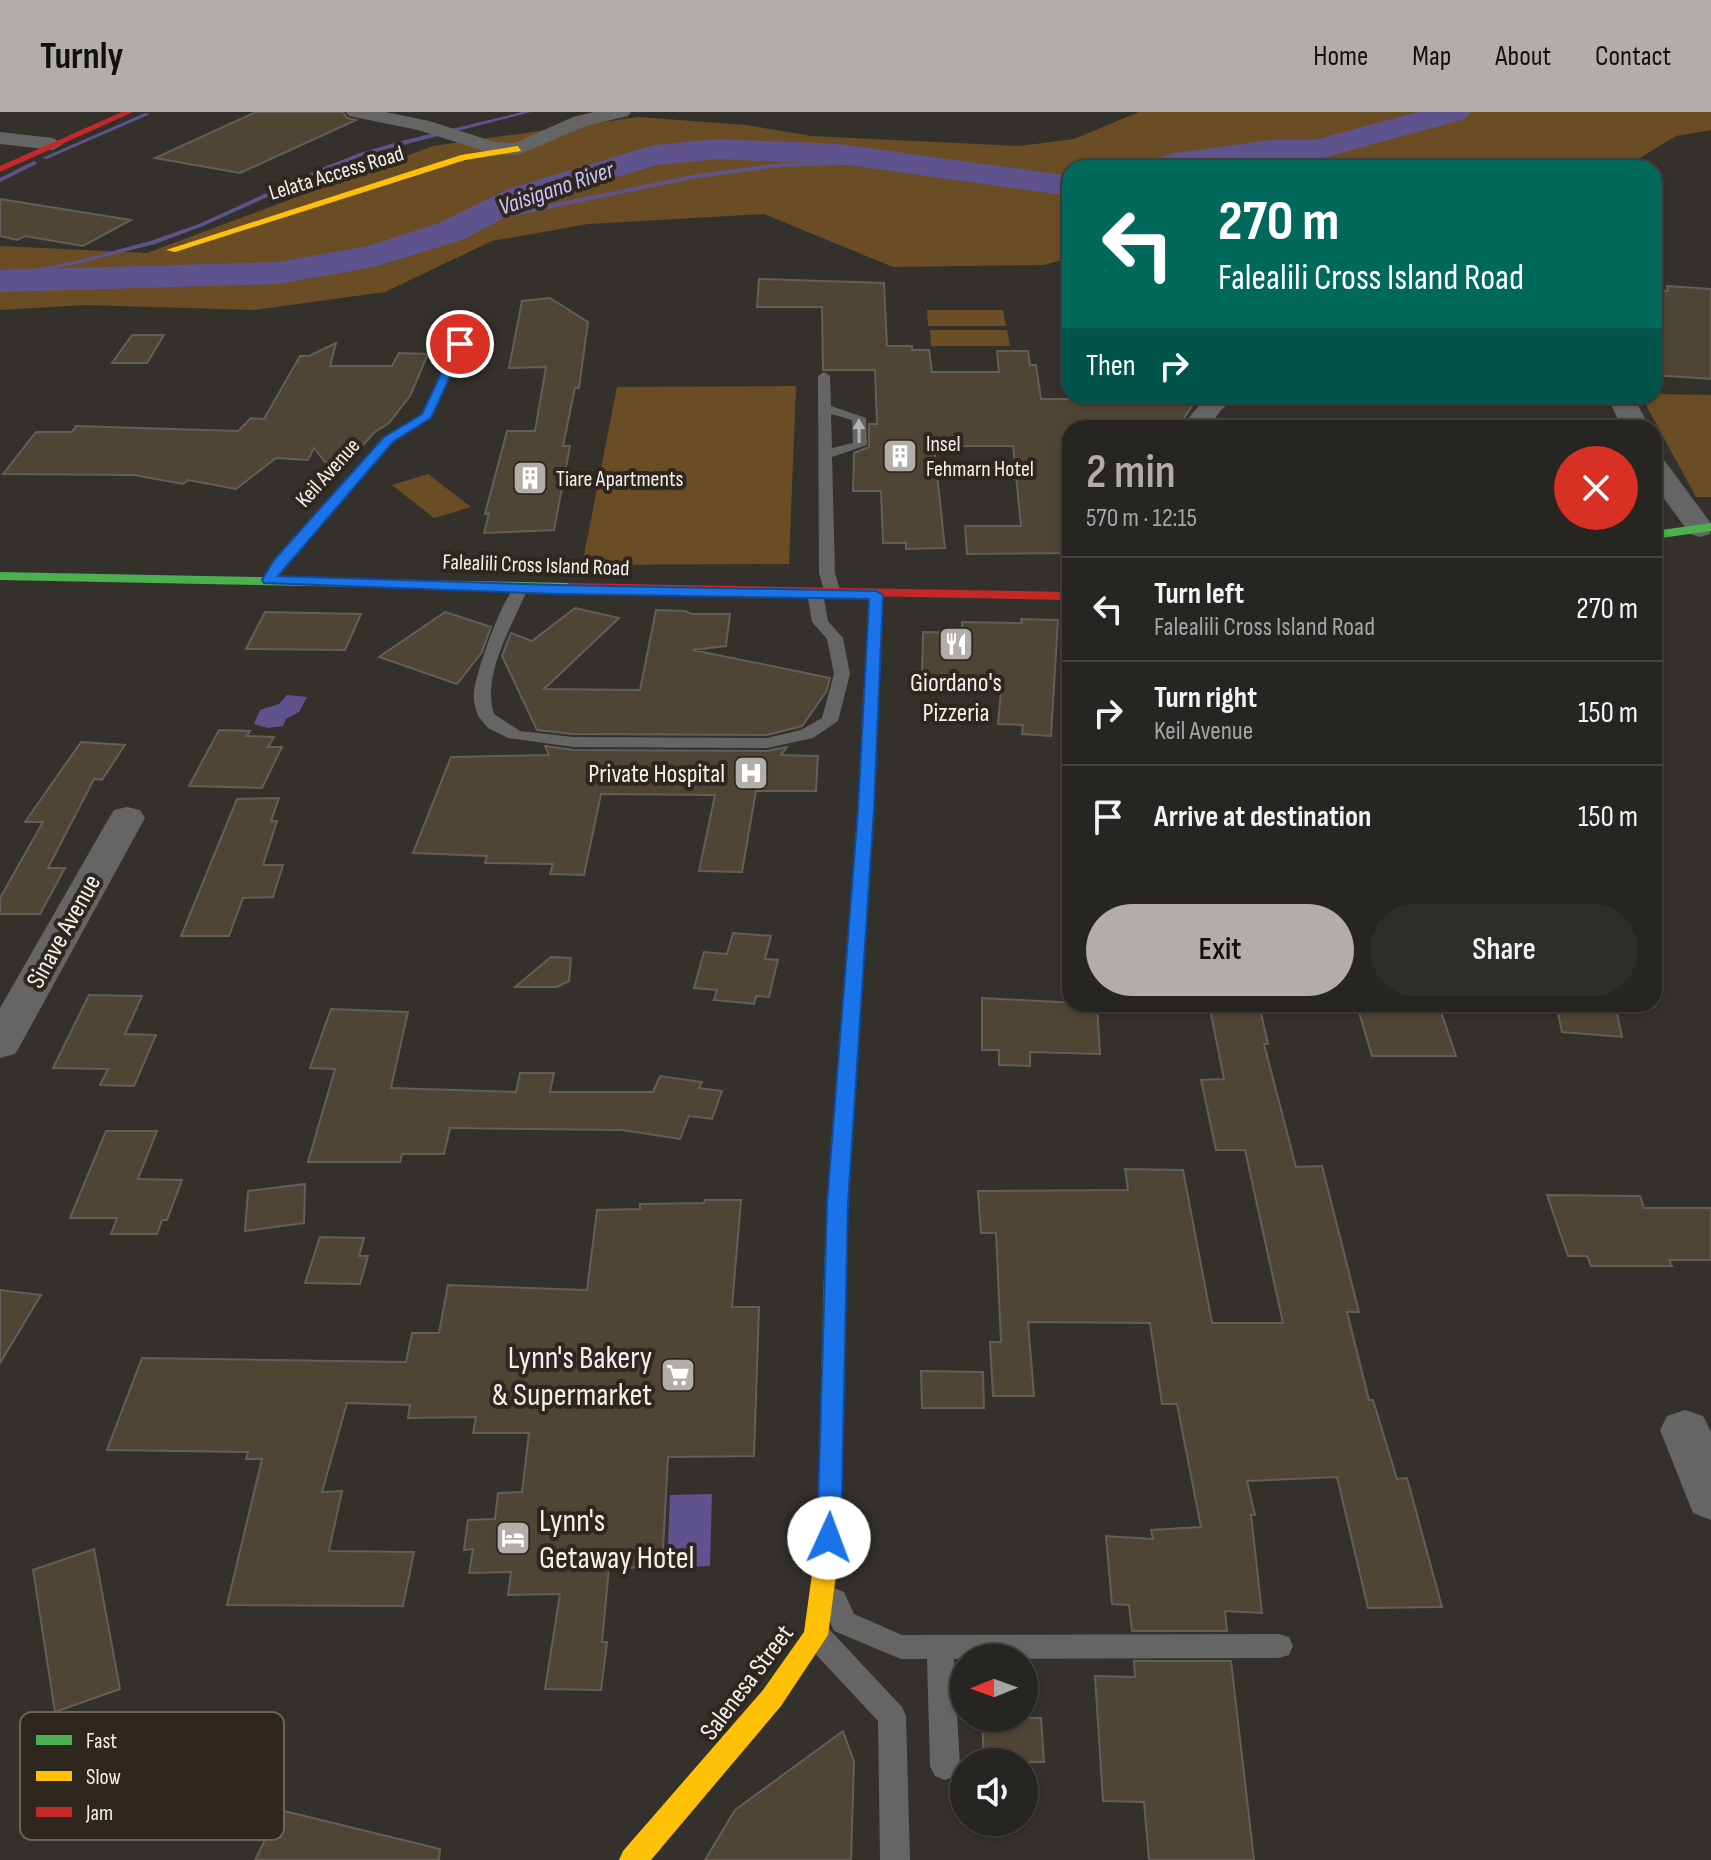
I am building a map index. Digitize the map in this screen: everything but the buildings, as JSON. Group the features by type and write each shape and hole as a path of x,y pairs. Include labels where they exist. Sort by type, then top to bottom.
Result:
{"main road":[{"path":"0,169 129,112"},
{"name":"Lelata Access Road","path":"171,250 464,157 518,149"},
{"name":"Keil Avenue","path":"269,580 278,563 388,440 427,416 470,320"},
{"path":"1662,534 1705,527"},
{"name":"Falealili Cross Island Road","path":"0,576 876,595 1062,596"},
{"name":"Salenesa Street","path":"633,1860 772,1698 816,1635 830,1512 837,1203 866,809 876,595"}],"street":[{"name":"Lelata Access Road","path":"356,112 422,125 493,148 518,149 580,121 621,112"},
{"path":"0,138 53,144"},
{"path":"1662,476 1705,527"},
{"name":"Sinave Avenue","path":"0,1044 127,818"},
{"path":"1685,1430 1711,1498"}],"lane":[{"path":"520,588 483,683 482,707 486,716 507,731 573,742 767,743 807,734 830,721 842,674 835,638 820,622 827,573 824,376"},
{"path":"825,408 859,418 860,445 826,454"},
{"path":"823,1578 844,1622 901,1647 1279,1646"},
{"path":"816,1635 892,1716 895,1860"},
{"path":"940,1648 945,1766"}],"shaded area":[{"path":"1139,112 1711,112 1711,130 1676,136 1636,160 1062,160 1062,260 1044,265 893,267 764,214 588,224 492,241 385,292 254,310 85,305 0,310 0,246 147,253 433,146 638,117 746,125 811,136 1020,146 1074,139"},
{"path":"927,310 1003,310 1006,326 928,326"},
{"path":"930,330 1007,330 1010,346 931,346"},
{"path":"796,386 789,564 582,565 617,387"},
{"path":"1662,394 1711,395 1711,497 1696,497 1662,435 1662,420 1654,420 1645,404 1662,404"},
{"path":"428,474 471,507 434,518 392,485"},
{"path":"287,695 307,697 299,712 286,719 283,726 268,728 254,724 260,710 279,704"},
{"path":"712,1494 710,1566 667,1568 670,1495"}],"waterway":[{"path":"0,277 76,263 152,243 201,225 362,154 528,112"},
{"name":"Vaisigano River","path":"1196,160 1271,150 1315,150 1454,112"},
{"path":"45,158 147,114"},
{"name":"Vaisigano River","path":"0,281 278,273 374,256 452,231 520,196 654,155 718,149 840,154 1062,185"},
{"path":"452,231 497,217 698,176 782,165 897,162"},
{"path":"0,180 34,163"}],"traffic: fast":[{"path":"1662,534 1711,527"},
{"path":"0,576 569,587"},
{"path":"835,1276 837,1203 866,809 876,595"}],"traffic: slow":[{"path":"171,250 464,157 518,149"},
{"path":"633,1860 772,1698 816,1635 829,1538 835,1276"}],"traffic: jam":[{"path":"0,169 129,112"},
{"path":"269,580 278,563 388,440 427,416 470,320"},
{"path":"569,587 1062,596"}],"place":[{"name":"Insel Fehmarn Hotel","path":"900,456"},
{"name":"Tiare Apartments","path":"530,478"},
{"name":"Giordano's Pizzeria","path":"956,644"},
{"name":"Private Hospital","path":"751,773"},
{"name":"Lynn's Bakery & Supermarket","path":"678,1375"},
{"name":"Lynn's Getaway Hotel","path":"513,1538"}],"route":[{"path":"460,344 427,416 388,440 278,563 269,580 876,595 866,809 837,1203 829,1538"}]}
